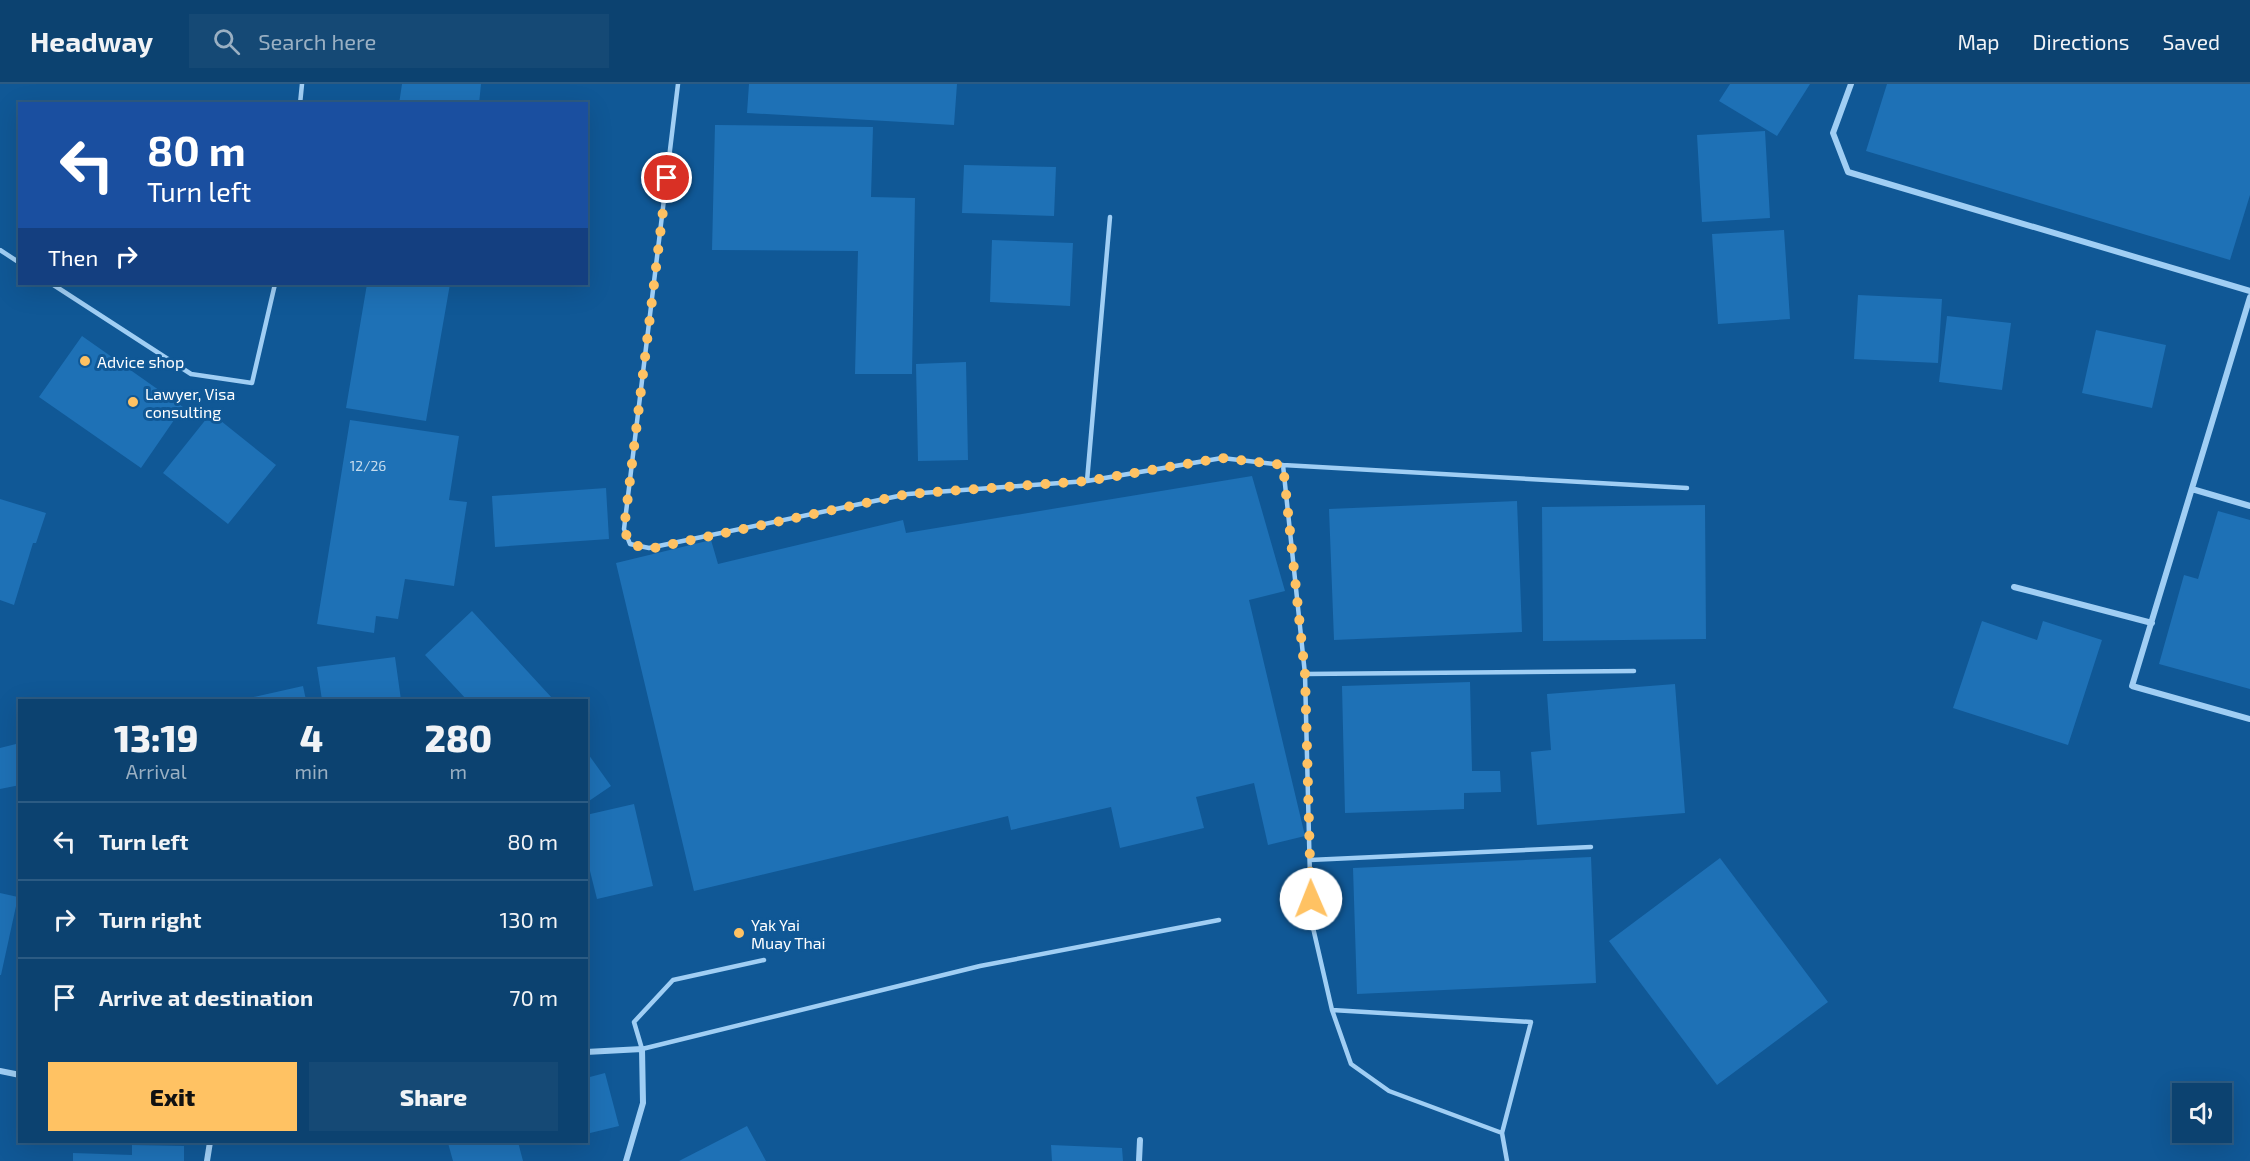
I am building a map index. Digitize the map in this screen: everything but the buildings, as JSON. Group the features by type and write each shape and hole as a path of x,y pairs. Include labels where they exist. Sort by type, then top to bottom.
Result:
{"street":[{"path":"1851,84 1833,134 1848,172 2250,291"},
{"path":"2250,297 2132,686 2250,719"},
{"path":"2192,489 2250,506"},
{"path":"2014,587 2151,623"},
{"path":"588,1052 642,1049 643,1103 626,1161"},
{"path":"0,1071 18,1075"},
{"path":"1139,1161 1140,1140"},
{"path":"207,1161 210,1143"}],"lane":[{"path":"300,102 303,84"},
{"path":"678,84 624,529 630,544 649,549 908,494 1087,481 1222,458 1283,465 1688,488"},
{"path":"1087,481 1110,217"},
{"path":"0,250 18,262"},
{"path":"54,285 191,374 252,383 275,285"},
{"path":"1283,465 1305,674 1311,919 1332,1010 1350,1064 1389,1091 1502,1133"},
{"path":"1305,674 1634,671"},
{"path":"1310,860 1591,847"},
{"path":"765,960 673,980 634,1022 642,1049 980,966 1219,920"},
{"path":"1332,1010 1531,1022 1502,1133 1507,1161"}],"place":[{"name":"Advice shop","path":"85,361"},
{"name":"Lawyer, Visa consulting","path":"133,402"},
{"name":"Yak Yai Muay Thai","path":"739,933"}],"route":[{"path":"667,178 624,529 630,544 649,549 908,494 1087,481 1222,458 1283,465 1305,674 1311,899"}]}
